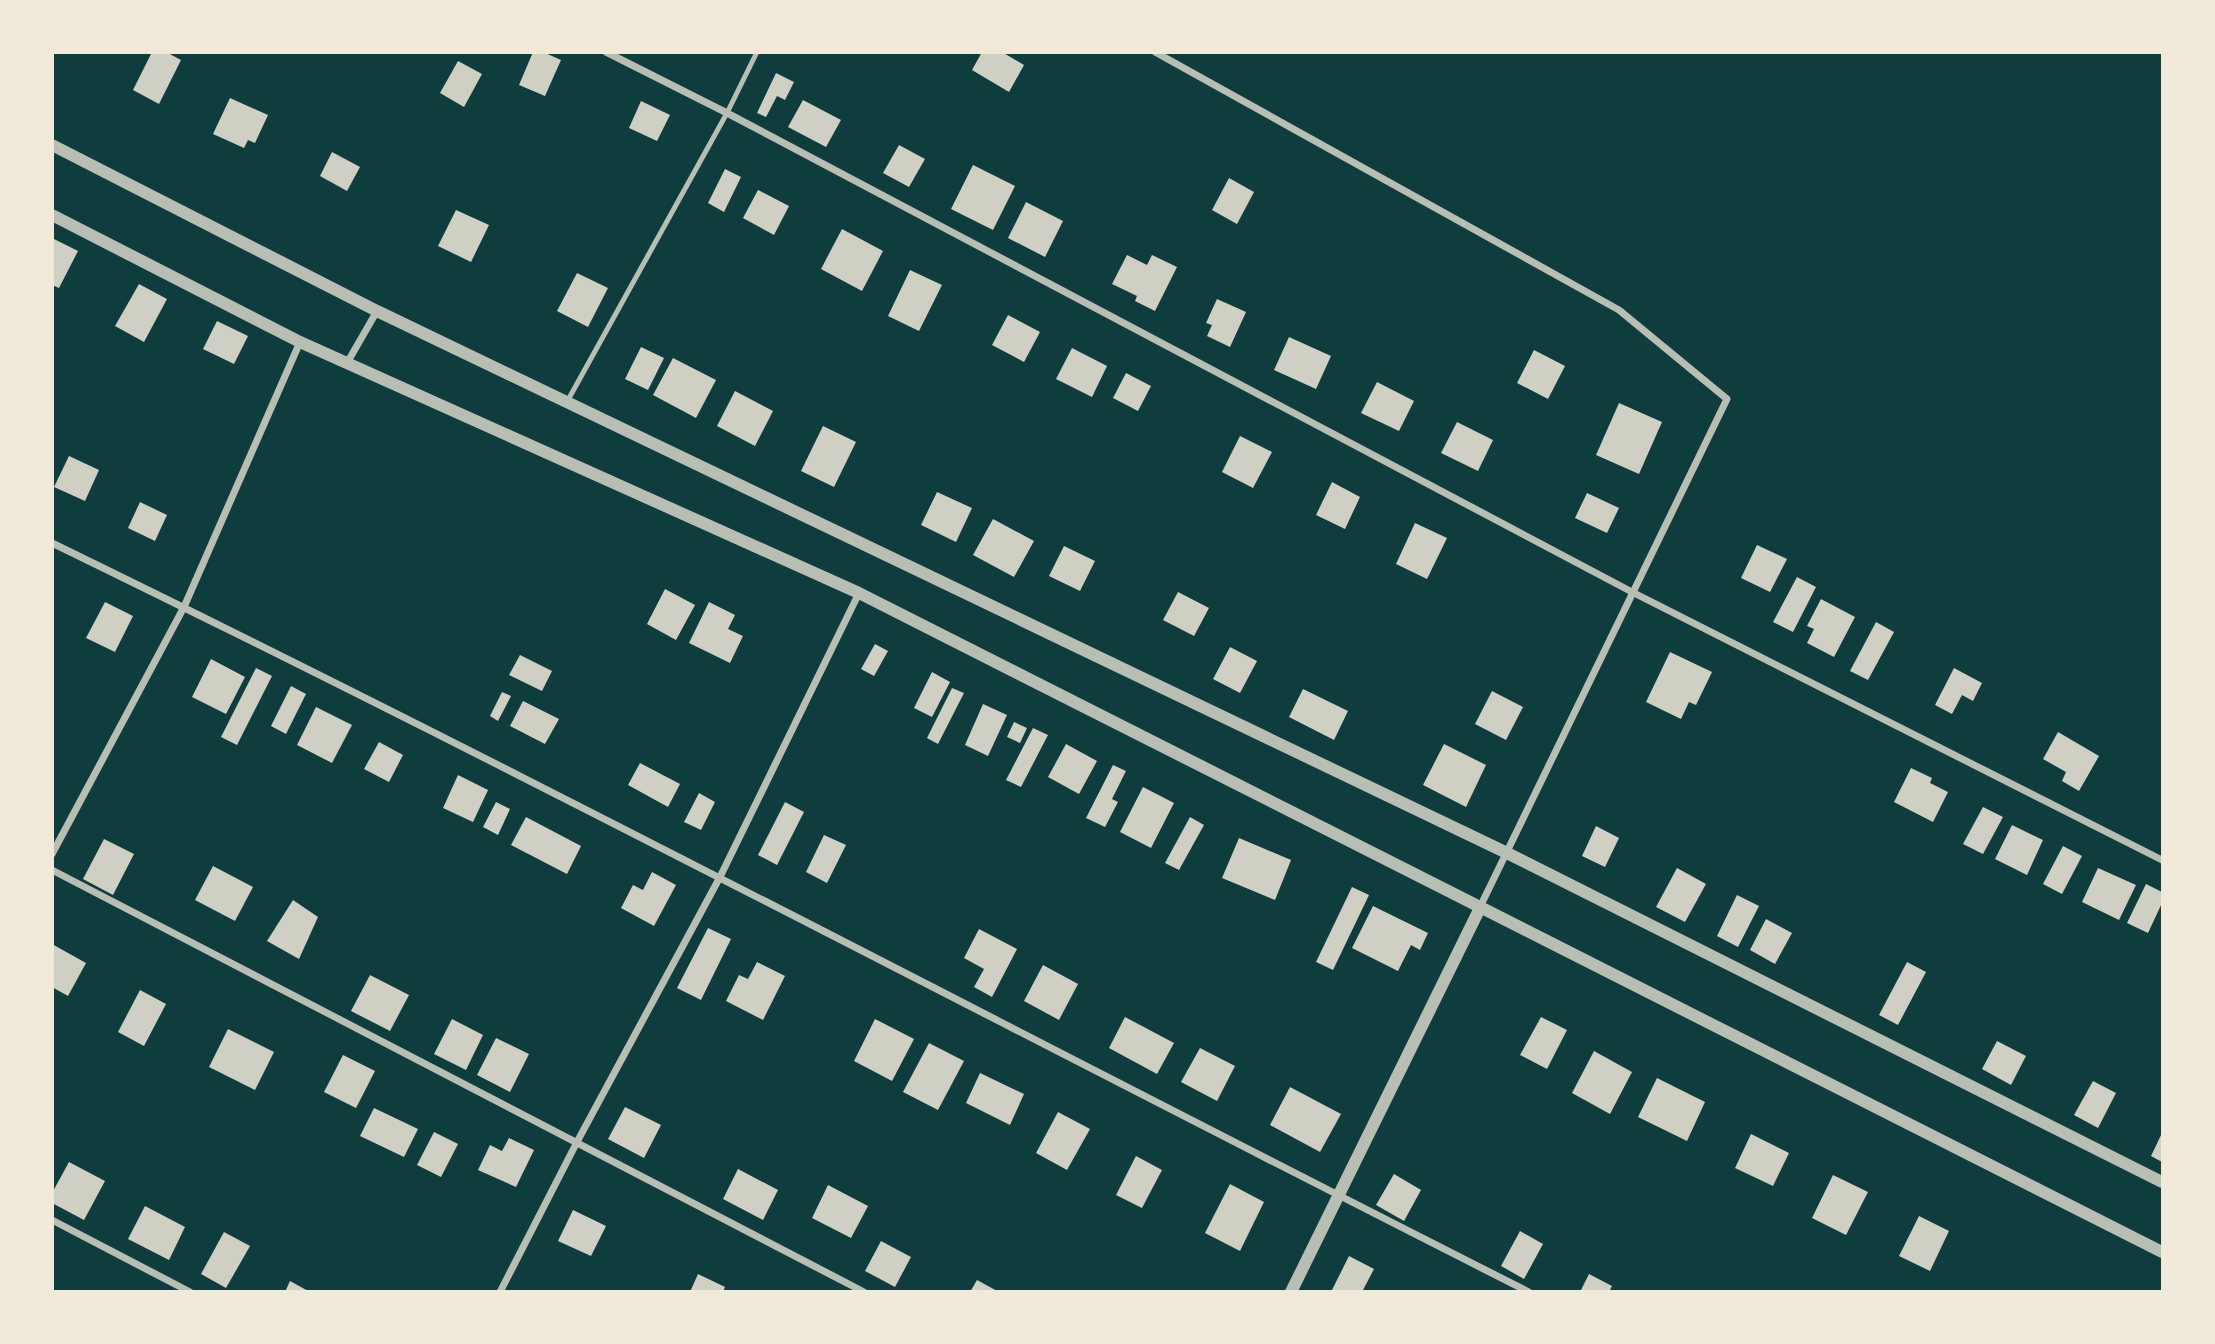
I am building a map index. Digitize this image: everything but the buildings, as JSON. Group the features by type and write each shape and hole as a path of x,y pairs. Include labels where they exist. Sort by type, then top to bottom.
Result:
{"street":[{"path":"606,52 727,113 1632,592 2162,860"},
{"path":"1154,52 1619,310 1727,399 1291,1292"},
{"path":"52,145 377,311 1506,852 2162,1182"},
{"path":"52,215 300,342 859,593 2162,1252"},
{"path":"346,363 377,311"},
{"path":"52,854 184,607 300,342"},
{"path":"52,543 720,877 1530,1292"},
{"path":"500,1292 577,1142 720,877 859,593"},
{"path":"52,870 864,1292"},
{"path":"52,1220 190,1292"}],"lane":[{"path":"567,403 727,113 757,52"}]}
